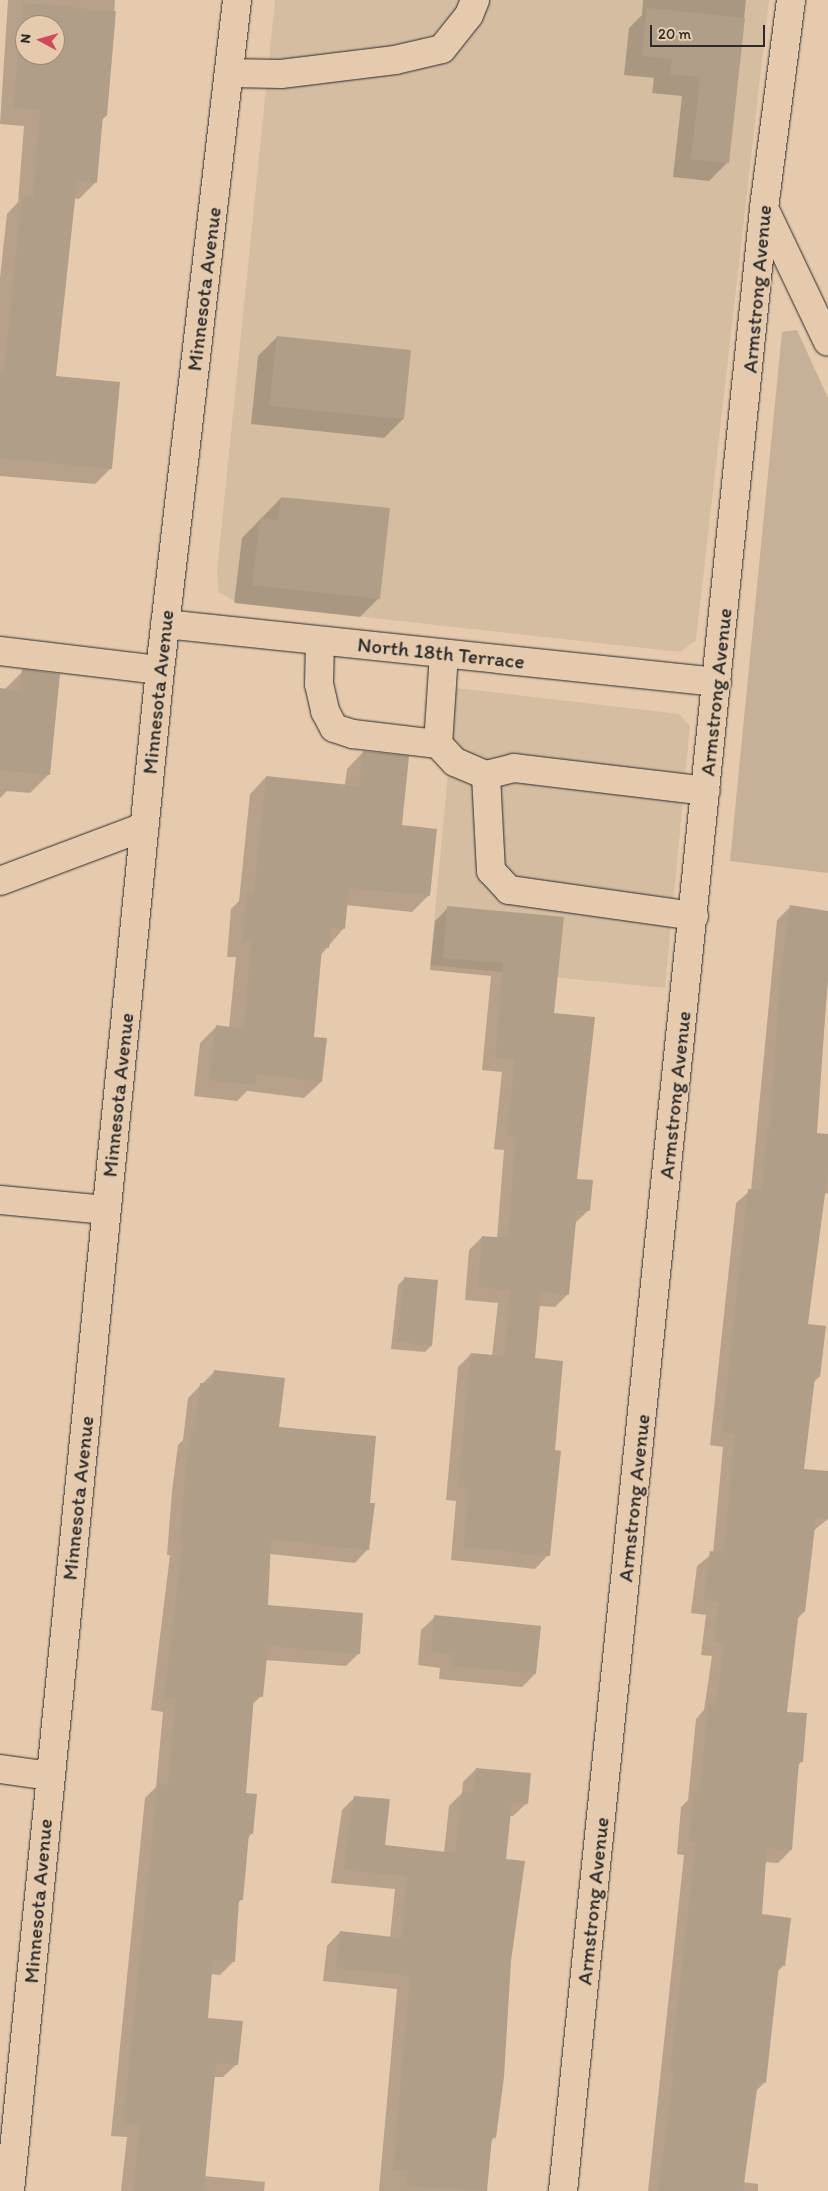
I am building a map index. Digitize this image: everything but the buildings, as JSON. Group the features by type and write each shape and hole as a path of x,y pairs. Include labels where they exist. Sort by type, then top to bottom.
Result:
{"street":[{"name":"Minnesota Avenue","path":"10,2191 160,670 237,0"},
{"path":"229,73 310,70 395,60 442,49 469,15 475,0"},
{"name":"Armstrong Avenue","path":"564,2191 764,208 791,0"},
{"path":"764,208 828,342"},
{"name":"North 18th Terrace","path":"165,624 717,682"},
{"path":"320,641 319,684 325,711 334,728 353,734 438,744 455,762 486,776 514,768 706,791"},
{"path":"0,651 160,670"},
{"path":"438,744 444,654"},
{"path":"486,776 490,872 509,890 694,916"},
{"path":"0,881 144,827"},
{"path":"0,1200 106,1210"},
{"path":"0,1769 50,1776"}],"shaded area":[{"path":"275,0 769,0 696,640 680,652 238,603 218,592 217,571"},
{"path":"797,330 828,398 828,873 730,861 782,332"},
{"path":"456,688 679,714 690,726 665,988 430,965"}]}
